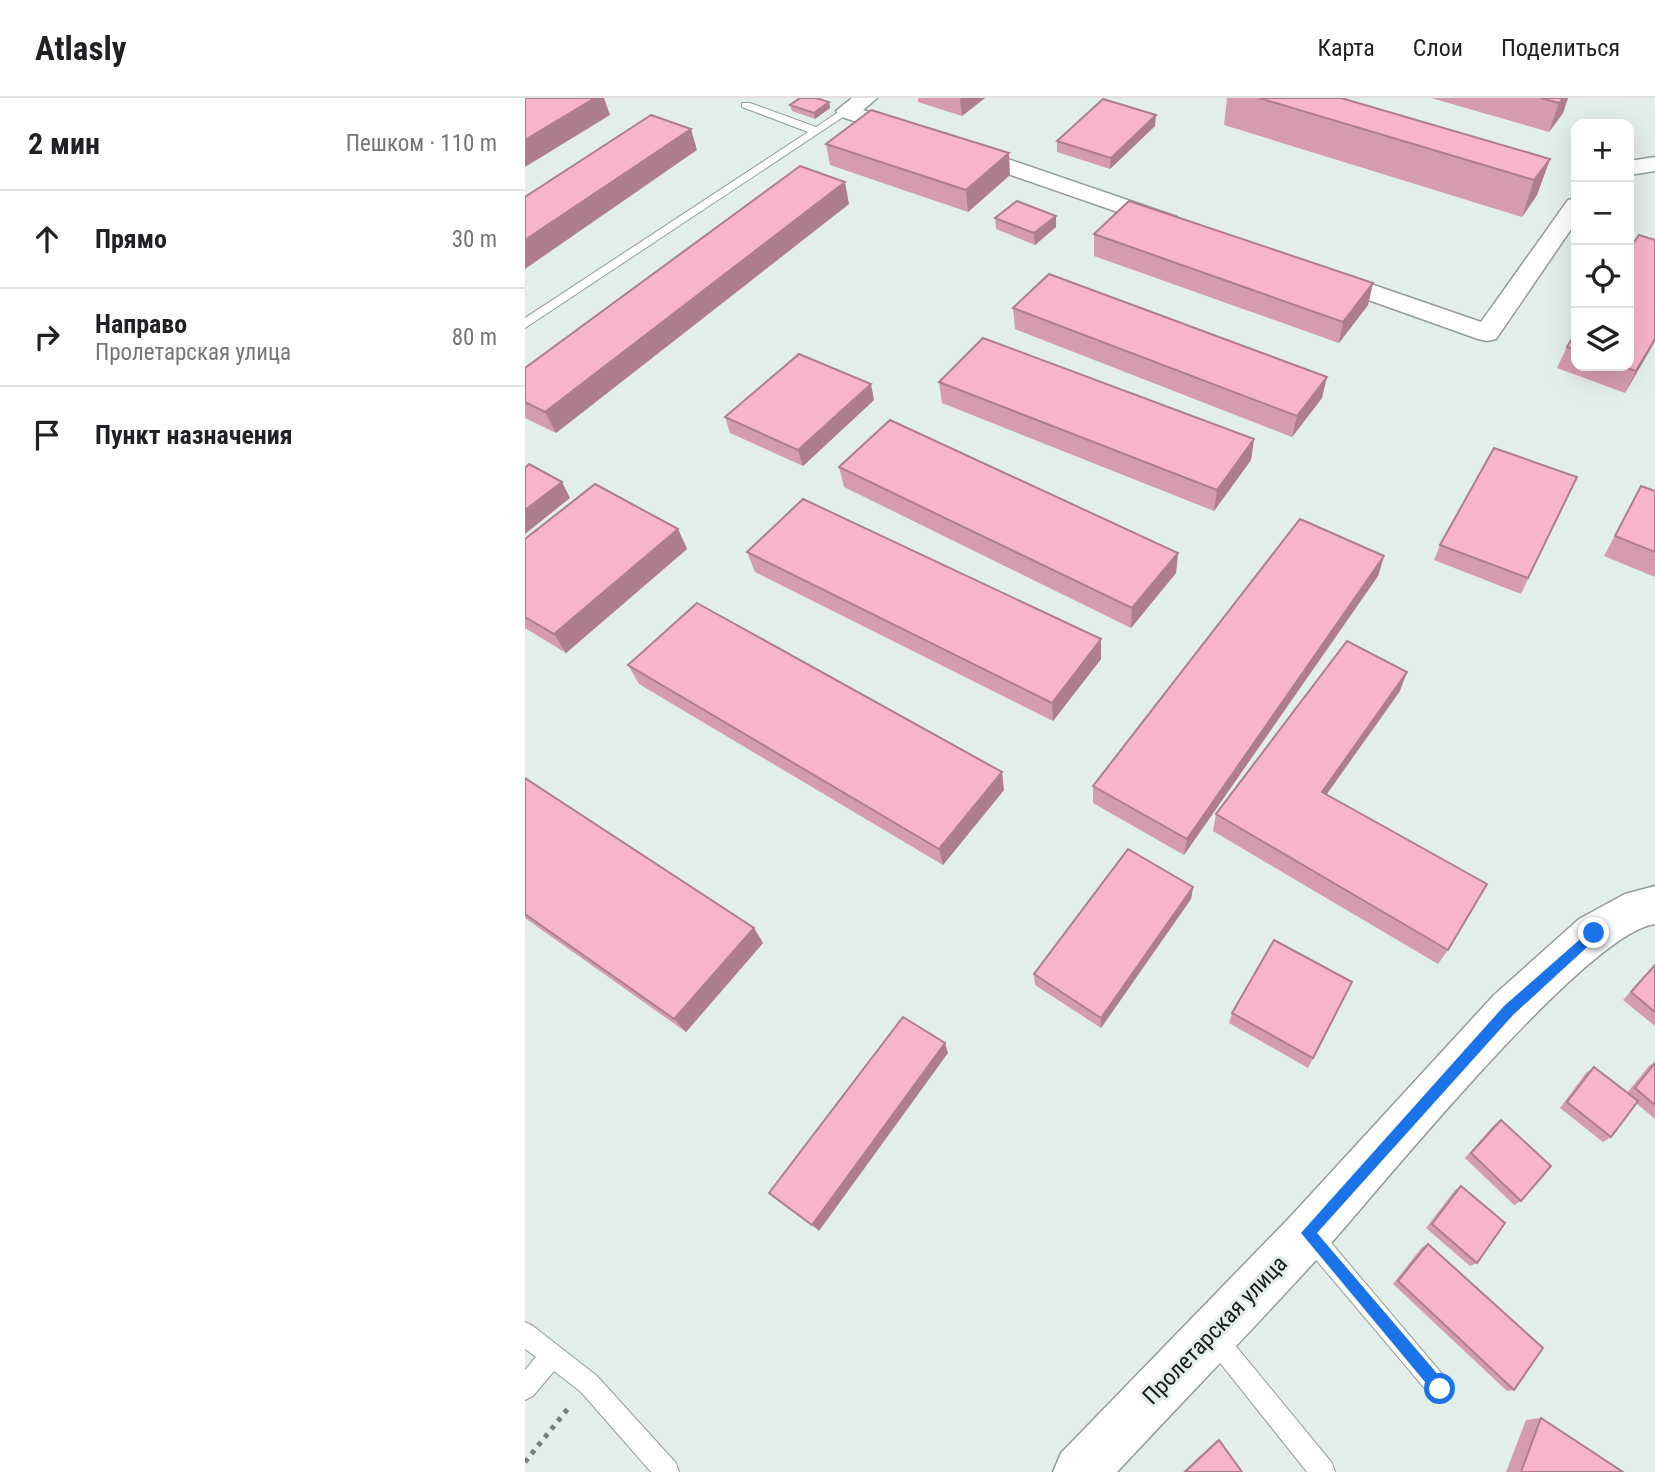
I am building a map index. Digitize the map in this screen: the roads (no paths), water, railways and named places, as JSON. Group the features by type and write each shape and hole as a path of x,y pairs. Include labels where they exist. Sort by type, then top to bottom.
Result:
{"main road":[{"name":"Пролетарская улица","path":"1080,1472 1308,1233 1509,1010 1594,933 1640,907 1655,905"}],"street":[{"path":"856,105 931,140 1184,227"},
{"path":"1634,167 1655,164"},
{"path":"1303,269 1487,333 1571,212"}],"lane":[{"path":"746,105 817,131"},
{"path":"525,324 856,105"},
{"path":"1308,1233 1440,1389"},
{"path":"525,1334 589,1384 667,1472"},
{"path":"1211,1334 1323,1472"},
{"path":"525,1388 552,1355"}]}
